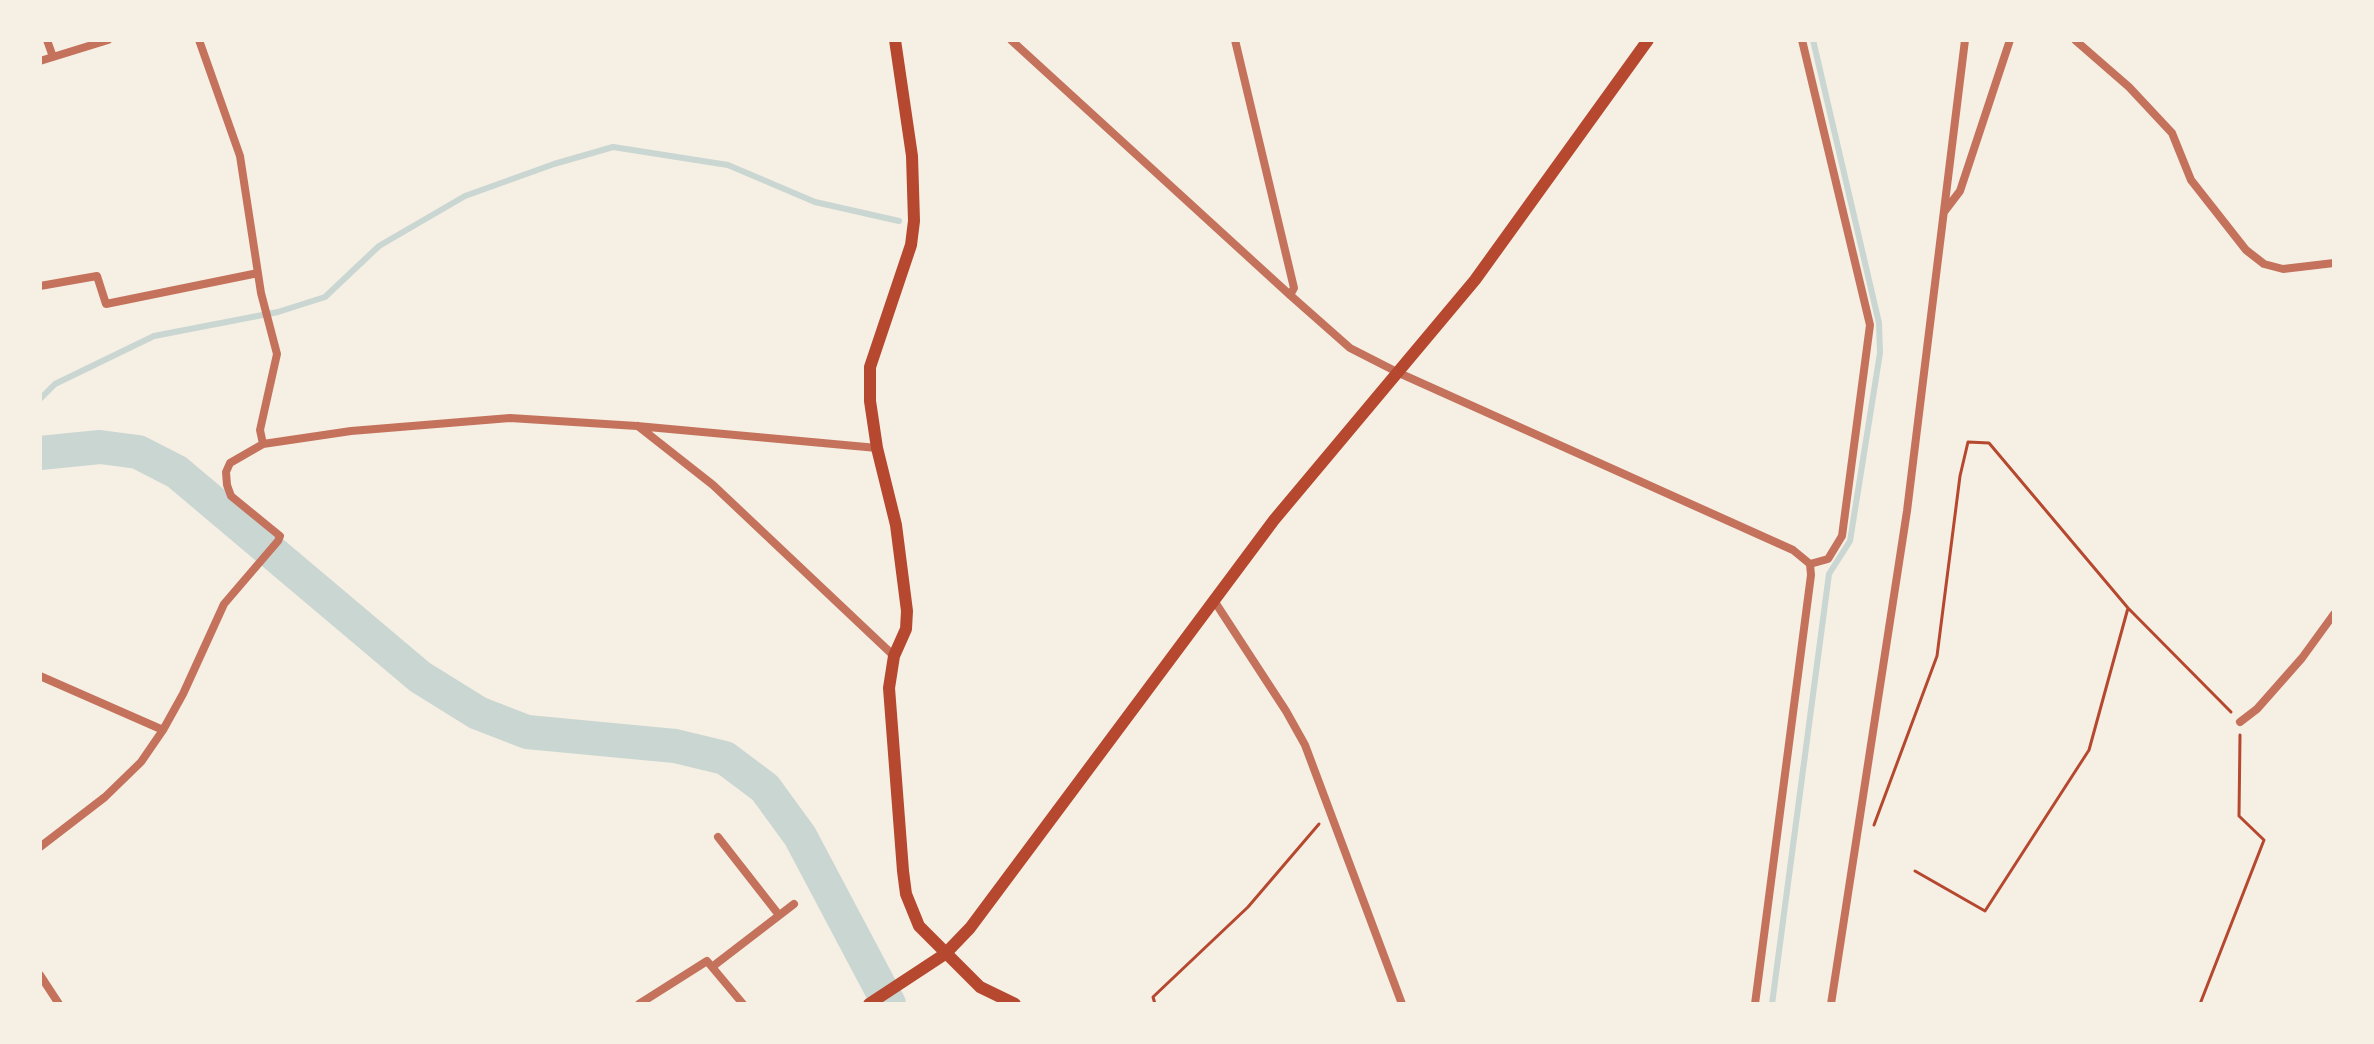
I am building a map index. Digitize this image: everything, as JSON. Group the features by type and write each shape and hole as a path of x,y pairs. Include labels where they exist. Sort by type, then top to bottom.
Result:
{"main road":[{"path":"895,40 912,156 914,221 911,245 870,367 870,401 877,448 896,525 907,611 906,629 894,656 889,688 906,894 919,926 945,954 980,987 1015,1004"},
{"path":"872,1002 945,954 970,928 1274,520 1475,280 1648,40"}],"street":[{"path":"47,40 53,57"},
{"path":"40,61 108,40"},
{"path":"199,40 240,156 261,293 277,354 260,430 263,444"},
{"path":"1011,40 1350,348 1399,373 1793,550 1810,564 1755,1004"},
{"path":"1235,40 1294,288 1290,295"},
{"path":"1802,40 1870,325 1842,536 1828,559 1810,564"},
{"path":"1831,1004 1907,511 1965,40"},
{"path":"1943,213 1960,191 2010,40"},
{"path":"2075,40 2129,87 2172,133 2191,180 2246,250 2264,264 2283,269 2334,263"},
{"path":"40,286 97,276 106,304 258,273"},
{"path":"40,847 105,797 141,762 183,694 224,604 278,541 280,536 231,496 227,485 226,472 230,463 263,444 351,431 510,418 877,448"},
{"path":"637,426 713,485 894,656"},
{"path":"1213,599 1299,734 1402,1004"},
{"path":"2240,722 2257,709 2302,658 2334,614"},
{"path":"40,676 163,730"},
{"path":"718,837 779,915"},
{"path":"712,967 794,904"},
{"path":"639,1004 707,961 743,1004"},
{"path":"40,975 59,1004"}],"path":[{"path":"1874,825 1937,656 1960,476 1968,442 1989,443 2128,608 2240,722 2239,816 2264,840 2200,1004"},
{"path":"1915,871 1985,911 2089,750 2128,608"},
{"path":"1155,1004 1153,997 1248,907 1329,812"}],"waterway":[{"path":"1772,1004 1829,574 1850,541 1880,353 1879,323 1813,40"},
{"path":"40,399 55,384 154,336 278,312 325,297 379,246 465,196 554,164 613,147 728,165 815,202 899,221"},
{"path":"40,453 100,447 138,452 177,472 420,677 478,713 527,732 675,746 725,758 765,788 800,836 889,1004"}]}
